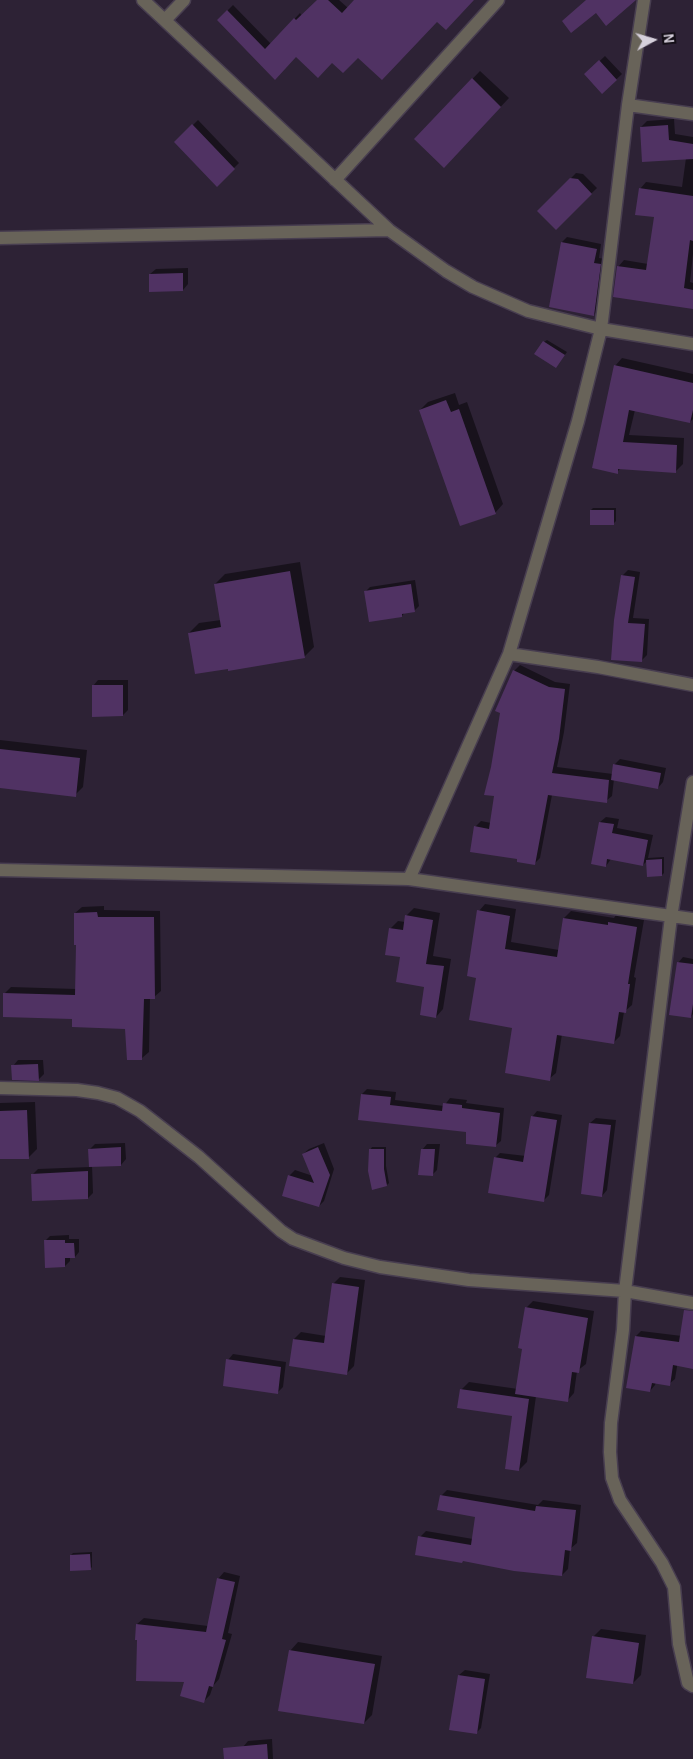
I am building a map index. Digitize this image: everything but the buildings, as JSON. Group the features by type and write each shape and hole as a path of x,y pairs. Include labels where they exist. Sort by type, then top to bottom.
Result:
{"street":[{"path":"143,0 389,230 446,271 473,287 528,311 601,329 693,344"},
{"path":"164,20 184,0"},
{"path":"335,180 498,0"},
{"path":"409,879 508,654 578,421 601,329 628,105 644,0"},
{"path":"628,105 693,114"},
{"path":"0,238 389,230"},
{"path":"508,654 598,667 693,685"},
{"path":"693,782 671,917 625,1291 623,1330 610,1438 612,1478 620,1500 662,1563 674,1587 679,1644 688,1683 693,1686"},
{"path":"0,870 409,879 693,919"},
{"path":"1,1088 77,1090 117,1098 140,1111 199,1157 281,1231 307,1245 344,1258 380,1266 469,1280 625,1291 693,1303"}]}
